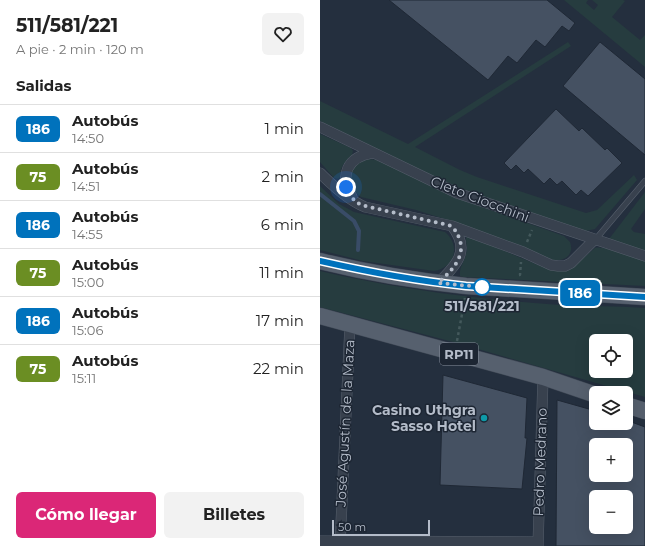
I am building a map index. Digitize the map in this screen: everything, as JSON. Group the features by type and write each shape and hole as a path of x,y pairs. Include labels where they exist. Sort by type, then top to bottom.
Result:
{"main road":[{"path":"320,261 438,283 645,297"},
{"name":"RP11","path":"320,316 543,377 589,393"},
{"path":"633,407 645,411"}],"street":[{"name":"Cleto Ciocchini","path":"320,127 457,193 645,256"},
{"path":"355,202 346,187 347,169 350,163 358,157 372,153"},
{"path":"320,173 332,185 355,202 365,206 452,226 551,265 565,266 571,263 594,240"},
{"path":"438,283 452,270 462,250 460,238 452,226"},
{"name":"José Agustín de la Maza","path":"340,544 350,324"},
{"name":"Pedro Medrano","path":"538,544 543,377"},
{"path":"320,541 340,544 538,544"}],"lane":[{"path":"594,240 645,181"}],"path":[{"path":"456,353 466,286"}],"green space":[{"path":"564,0 588,0 586,3 594,10 598,5 592,0 625,1 612,17 640,40 645,35 645,67"},
{"path":"568,42 571,46 415,147 477,177 586,213 597,210 634,175 637,180 595,229 586,231 460,189 320,121 320,101 408,144"},
{"path":"320,134 351,148 353,151 352,155 343,165 340,177 338,179 334,178 320,162"},
{"path":"368,159 377,160 465,201 564,236 570,242 571,251 564,259 551,260 451,221 416,210 361,197 352,186 350,181 350,171 355,163"},
{"path":"320,186 339,204 354,212 445,232 453,243 454,249 451,261 441,269 434,271 363,261 320,250"},
{"path":"645,192 645,209 631,229 634,232 645,234 645,252 609,239"},
{"path":"468,236 543,267 573,267 595,248 605,248 645,261 645,286 463,277 460,276 460,273 467,252 466,238"},
{"path":"320,271 379,283 470,297 560,305 645,308 645,397 633,394 633,386 607,386 457,343 320,307"}],"building":[{"path":"389,0 547,0 575,23 569,31 562,26 545,47 536,40 517,63 508,56 488,80"},
{"path":"600,42 645,79 645,155 563,86"},
{"path":"556,109 579,131 582,128 605,150 607,148 622,163 588,196 581,190 576,195 562,181 557,185 550,178 544,184 528,169 524,173 516,165 511,170 504,163"},
{"name":"Casino Uthgra Sasso Hotel","path":"443,375 527,398 525,438 527,438 522,489 440,485"},
{"path":"557,400 589,409 589,430 633,430 633,423 645,427 645,546 556,546"}],"waterway":[{"path":"320,194 354,221 359,231 358,250"}],"bus line":[{"name":"186","path":"320,261 438,283 645,297"}],"place":[{"name":"511/581/221","path":"482,287"},
{"name":"Casino Uthgra Sasso Hotel","path":"484,418"}],"route":[{"path":"346,187 355,202 365,206 452,226 460,238 462,250 460,258 452,270 438,283 482,287"}]}
